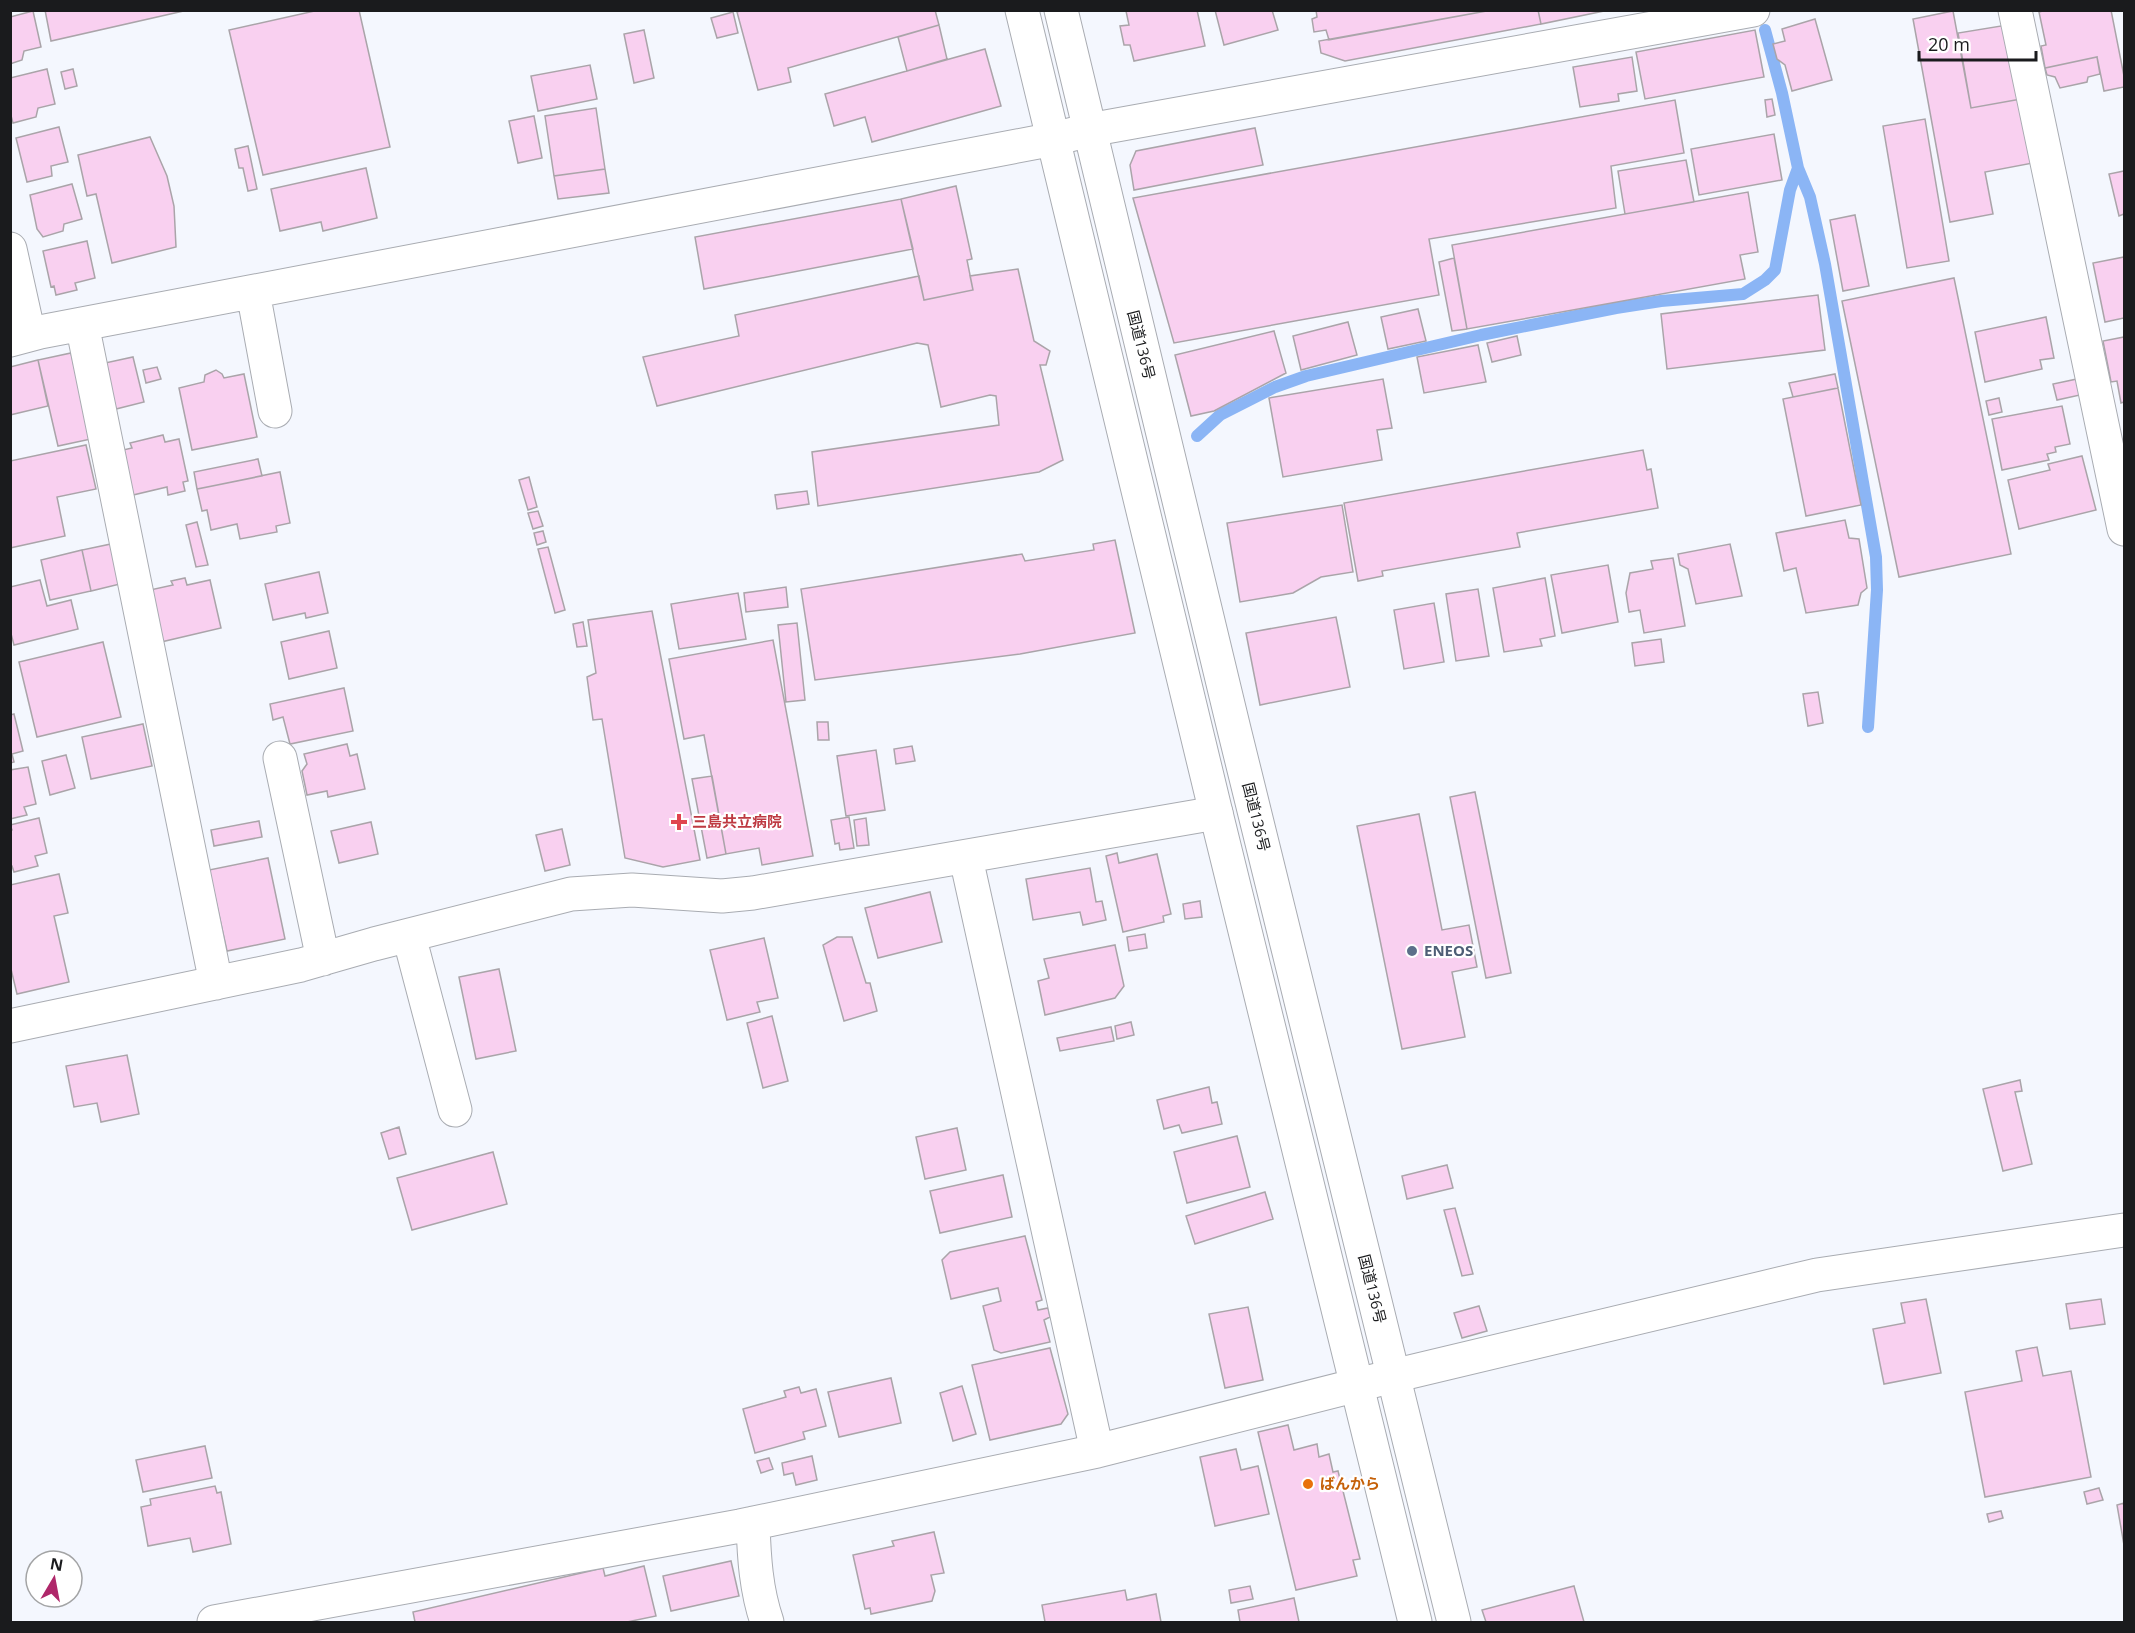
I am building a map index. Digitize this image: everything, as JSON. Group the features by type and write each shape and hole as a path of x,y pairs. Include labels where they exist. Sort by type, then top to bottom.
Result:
{"main road":[{"path":"1022,10 1415,1623"},
{"name":"国道136号","path":"1061,10 1454,1623"},
{"path":"10,249 20,337 1054,139 1089,130 1753,10"},
{"path":"2015,10 2124,529"},
{"path":"253,292 275,411"},
{"path":"82,324 216,983"},
{"path":"280,758 323,959"},
{"path":"10,1026 323,959 571,894 632,890 722,896 753,893 1216,813"},
{"path":"966,858 1097,1451"},
{"path":"409,936 455,1110"},
{"path":"214,1623 753,1523 1097,1451 1356,1385 1817,1275 2124,1230"},
{"path":"753,1523 758,1598 767,1623"}],"building":[{"path":"45,10 188,10 51,41"},
{"path":"319,10 359,10 390,147 263,175 229,30"},
{"path":"743,10 935,10 939,25 788,68 791,82 758,90 737,12"},
{"path":"1197,10 1205,46 1134,61 1130,45 1124,45 1120,26 1129,25 1126,11"},
{"path":"1215,10 1272,10 1278,30 1224,45"},
{"path":"1316,10 1492,10 1329,40 1326,30 1314,32 1312,19 1317,17"},
{"path":"1492,10 1538,10 1541,24 1345,61 1321,53 1319,41"},
{"path":"1538,10 1609,10 1541,24"},
{"path":"2046,10 2111,10 2124,76 2124,87 2104,91 2097,57 2045,68 2041,46 2046,45 2039,12"},
{"path":"33,11 41,47 24,51 22,60 10,64 10,17"},
{"path":"1953,11 1971,108 2021,99 2033,163 1985,172 1993,214 1950,222 1913,19"},
{"path":"733,12 738,33 717,38 711,18"},
{"path":"1815,19 1832,80 1792,91 1785,65 1777,59 1773,44 1785,41 1782,29"},
{"path":"939,25 947,59 907,71 898,37"},
{"path":"2007,25 2021,99 1971,108 1958,33"},
{"path":"644,30 654,78 634,83 624,34"},
{"path":"1755,30 1764,77 1645,99 1636,52"},
{"path":"985,49 1001,106 872,142 865,117 834,126 825,94"},
{"path":"1632,57 1637,91 1618,94 1619,101 1580,107 1573,67"},
{"path":"2097,57 2100,74 2088,77 2087,82 2060,88 2055,77 2047,75 2045,68"},
{"path":"590,65 597,99 538,111 531,76"},
{"path":"47,69 55,104 38,108 36,117 13,123 10,112 10,78"},
{"path":"73,69 77,86 65,89 61,72"},
{"path":"1772,99 1775,115 1767,117 1765,100"},
{"path":"1675,100 1684,153 1611,166 1616,208 1429,239 1439,295 1174,343 1133,198"},
{"path":"596,108 605,169 554,176 545,116"},
{"path":"534,116 542,158 518,163 509,121"},
{"path":"1925,119 1949,261 1907,268 1883,126"},
{"path":"59,127 68,162 51,166 52,176 27,182 16,138"},
{"path":"1255,128 1263,165 1134,190 1130,165 1136,151"},
{"path":"1774,134 1782,180 1699,195 1691,149"},
{"path":"150,137 167,176 174,206 176,247 112,263 96,194 87,196 78,155"},
{"path":"248,146 257,189 248,191 243,168 239,168 235,149"},
{"path":"1686,160 1694,202 1625,214 1618,171"},
{"path":"366,168 377,218 323,231 321,222 280,231 271,189"},
{"path":"605,169 609,193 558,199 554,176"},
{"path":"2124,171 2124,214 2119,216 2109,174"},
{"path":"72,184 82,219 64,224 63,231 43,237 37,229 30,195"},
{"path":"956,186 972,259 967,260 973,290 924,300 901,199"},
{"path":"1748,192 1758,252 1740,255 1745,279 1467,329 1452,245"},
{"path":"901,199 913,249 704,289 695,237"},
{"path":"1855,215 1869,286 1843,291 1830,220"},
{"path":"87,241 95,278 75,283 77,290 56,295 54,286 51,287 43,251"},
{"path":"2124,257 2124,318 2105,322 2093,263"},
{"path":"1454,258 1467,329 1452,331 1439,262"},
{"path":"1018,269 1034,341 1050,351 1046,365 1040,365 1063,460 1039,472 818,506 812,452 999,425 996,396 990,395 941,407 928,345 917,343 657,406 643,357 739,336 735,315 919,276 924,300 973,290 970,276"},
{"path":"1954,278 2011,554 1899,577 1842,301"},
{"path":"1818,295 1825,350 1667,369 1661,314"},
{"path":"1418,309 1426,341 1388,349 1381,317"},
{"path":"2046,317 2054,358 2040,360 2042,369 1985,382 1975,332"},
{"path":"1348,322 1357,355 1301,370 1293,336"},
{"path":"1274,331 1286,373 1214,411 1191,416 1175,355"},
{"path":"1517,336 1521,355 1492,362 1487,343"},
{"path":"2124,337 2124,402 2121,403 2117,381 2111,382 2103,341"},
{"path":"1478,345 1486,382 1424,393 1417,357"},
{"path":"71,353 91,439 58,446 38,360"},
{"path":"133,357 144,402 116,409 105,363"},
{"path":"38,360 48,406 10,415 10,367"},
{"path":"157,367 161,379 146,383 143,370"},
{"path":"216,370 224,378 244,374 257,437 192,450 179,388 204,382 205,375"},
{"path":"1835,374 1838,388 1793,397 1789,383"},
{"path":"1383,379 1392,428 1377,430 1382,460 1283,477 1269,398"},
{"path":"2077,379 2080,395 2057,400 2053,384"},
{"path":"1838,388 1861,505 1806,516 1783,399"},
{"path":"1999,398 2002,412 1989,415 1986,401"},
{"path":"2062,406 2070,444 2055,447 2056,452 2047,454 2049,460 2002,470 1992,419"},
{"path":"163,435 165,442 179,439 188,481 183,482 185,491 168,495 167,487 133,495 123,450 132,448 130,443"},
{"path":"86,445 96,489 57,497 65,536 10,548 10,461"},
{"path":"1643,450 1647,470 1651,469 1658,508 1517,533 1520,547 1382,571 1383,576 1358,581 1344,503"},
{"path":"2082,456 2096,510 2019,529 2008,480 2050,470 2048,464"},
{"path":"258,459 262,476 197,489 194,472"},
{"path":"280,472 290,523 276,526 277,532 240,539 237,524 211,530 207,510 202,511 197,489"},
{"path":"529,477 537,507 528,510 519,480"},
{"path":"807,491 809,504 777,509 775,495"},
{"path":"1342,505 1353,572 1321,577 1293,593 1240,602 1227,523"},
{"path":"538,511 543,526 533,529 528,513"},
{"path":"1845,520 1849,538 1859,539 1867,588 1861,593 1858,605 1806,613 1796,568 1784,571 1776,533"},
{"path":"197,522 208,565 196,567 186,525"},
{"path":"543,531 546,542 537,545 534,533"},
{"path":"1115,540 1135,633 1020,654 815,680 801,589 1022,554 1025,561 1094,550 1093,544"},
{"path":"111,544 120,584 91,591 82,550"},
{"path":"1730,544 1742,596 1696,604 1688,569 1680,565 1678,554"},
{"path":"548,547 565,610 555,613 538,549"},
{"path":"82,550 91,591 50,600 41,560"},
{"path":"1673,558 1685,626 1644,633 1640,610 1629,612 1626,593 1630,573 1653,569 1651,561"},
{"path":"1608,565 1618,622 1562,633 1551,575"},
{"path":"319,572 328,613 306,618 305,613 273,620 265,584"},
{"path":"185,578 187,585 210,580 221,628 161,642 150,590 173,585 171,581"},
{"path":"1545,578 1555,636 1540,639 1542,646 1504,652 1493,588"},
{"path":"40,580 47,606 71,600 78,629 14,645 10,630 10,587"},
{"path":"786,587 788,607 746,612 744,593"},
{"path":"1478,589 1489,656 1456,661 1446,594"},
{"path":"738,593 746,639 679,649 671,604"},
{"path":"1434,603 1444,662 1404,669 1394,610"},
{"path":"652,611 700,860 663,867 625,858 602,719 593,720 587,677 596,673 588,620"},
{"path":"1336,617 1350,687 1260,705 1246,633"},
{"path":"583,622 587,646 577,647 573,624"},
{"path":"797,623 805,700 786,702 778,625"},
{"path":"329,631 337,668 289,679 281,642"},
{"path":"1661,639 1664,662 1635,666 1632,643"},
{"path":"773,640 813,856 762,865 759,848 726,854 704,735 684,739 669,659"},
{"path":"103,642 121,717 37,737 19,662"},
{"path":"344,688 353,731 290,744 283,717 273,720 270,704"},
{"path":"1818,692 1823,723 1808,726 1803,694"},
{"path":"14,714 23,751 12,754 14,762 10,763 10,715"},
{"path":"817,722 828,722 829,740 818,740"},
{"path":"143,724 152,766 91,779 82,737"},
{"path":"347,744 350,756 357,754 365,789 328,797 327,791 307,795 302,771 307,764 304,754"},
{"path":"912,746 915,761 896,764 894,749"},
{"path":"876,750 885,810 846,816 837,756"},
{"path":"66,755 75,788 50,795 42,761"},
{"path":"28,767 36,804 24,807 27,815 10,819 10,770"},
{"path":"712,776 726,854 707,858 692,779"},
{"path":"1475,792 1511,973 1486,978 1450,797"},
{"path":"1419,814 1442,930 1469,925 1477,967 1452,972 1465,1037 1402,1049 1357,826"},
{"path":"849,817 854,848 840,850 839,843 835,844 831,820"},
{"path":"39,818 47,853 35,856 38,866 14,872 10,866 10,831 12,830 10,825"},
{"path":"866,818 869,845 857,846 854,820"},
{"path":"259,821 262,837 214,846 211,830"},
{"path":"371,822 378,854 339,863 331,831"},
{"path":"562,829 570,865 545,871 536,835"},
{"path":"1117,853 1119,863 1157,854 1171,914 1163,916 1164,922 1123,932 1106,856"},
{"path":"268,858 285,939 227,951 209,870"},
{"path":"1090,868 1096,902 1102,901 1106,920 1083,925 1080,912 1033,920 1026,879"},
{"path":"59,874 68,913 54,916 69,982 17,994 10,965 10,885"},
{"path":"930,892 942,942 878,958 865,908"},
{"path":"1200,901 1202,917 1185,919 1183,904"},
{"path":"1145,934 1147,948 1129,951 1127,937"},
{"path":"837,937 852,937 866,983 870,983 877,1011 844,1021 823,945"},
{"path":"764,938 778,998 757,1002 760,1012 727,1020 710,950"},
{"path":"1115,945 1124,986 1115,998 1045,1015 1038,981 1049,978 1044,959"},
{"path":"499,969 516,1051 476,1059 459,977"},
{"path":"772,1016 788,1081 763,1088 747,1023"},
{"path":"1131,1022 1134,1035 1117,1039 1115,1026"},
{"path":"1111,1027 1114,1041 1060,1051 1057,1038"},
{"path":"127,1055 139,1114 101,1122 97,1103 74,1107 66,1066"},
{"path":"2020,1080 2022,1091 2015,1092 2032,1164 2003,1171 1983,1089"},
{"path":"1209,1087 1212,1103 1217,1102 1222,1124 1182,1133 1179,1125 1164,1129 1157,1100"},
{"path":"399,1127 406,1154 389,1159 381,1133"},
{"path":"957,1128 966,1170 925,1179 916,1137"},
{"path":"1237,1136 1250,1187 1187,1203 1174,1152"},
{"path":"493,1152 507,1204 412,1230 397,1178"},
{"path":"1447,1165 1453,1188 1407,1199 1402,1176"},
{"path":"1003,1175 1012,1217 940,1233 930,1191"},
{"path":"1265,1192 1273,1219 1195,1244 1186,1216"},
{"path":"1455,1208 1473,1274 1462,1276 1444,1210"},
{"path":"1025,1236 1042,1300 1036,1302 1038,1310 1048,1308 1050,1317 1044,1320 1050,1342 1001,1353 994,1350 983,1306 1001,1301 998,1288 951,1299 942,1260 950,1252"},
{"path":"1926,1299 1941,1373 1884,1384 1873,1329 1905,1323 1901,1303"},
{"path":"2101,1299 2105,1324 2070,1329 2066,1304"},
{"path":"1479,1306 1487,1331 1462,1338 1454,1313"},
{"path":"1248,1307 1263,1380 1225,1388 1209,1314"},
{"path":"2037,1347 2043,1376 2071,1371 2091,1477 1985,1497 1965,1392 2022,1381 2016,1351"},
{"path":"1050,1348 1068,1414 1061,1424 990,1440 972,1365"},
{"path":"891,1378 901,1423 839,1437 828,1392"},
{"path":"962,1386 976,1434 953,1441 940,1393"},
{"path":"799,1387 801,1393 816,1389 826,1426 803,1432 805,1439 755,1453 743,1409 786,1397 784,1391"},
{"path":"1288,1425 1294,1450 1317,1444 1319,1457 1329,1454 1333,1472 1338,1471 1360,1559 1353,1560 1357,1576 1296,1590 1258,1432"},
{"path":"205,1446 212,1478 143,1492 136,1460"},
{"path":"1236,1449 1241,1470 1258,1466 1269,1514 1215,1526 1200,1457"},
{"path":"812,1456 817,1480 796,1485 793,1473 784,1475 782,1463"},
{"path":"769,1458 773,1469 761,1473 757,1461"},
{"path":"215,1486 217,1493 221,1492 231,1544 193,1552 190,1538 148,1546 141,1507 151,1505 150,1499"},
{"path":"2099,1488 2103,1500 2087,1504 2084,1492"},
{"path":"2124,1503 2124,1545 2117,1505"},
{"path":"2001,1511 2003,1518 1989,1522 1987,1514"},
{"path":"934,1532 944,1573 931,1575 935,1591 932,1601 871,1614 870,1608 865,1609 853,1555 894,1546 892,1541"},
{"path":"731,1561 739,1596 671,1611 663,1576"},
{"path":"644,1566 656,1616 627,1622 415,1622 413,1612 603,1568 605,1576"},
{"path":"1250,1586 1253,1599 1231,1603 1229,1590"},
{"path":"1574,1586 1584,1622 1486,1622 1482,1610"},
{"path":"1125,1590 1127,1600 1156,1594 1161,1622 1045,1622 1042,1605"},
{"path":"1294,1598 1299,1622 1240,1622 1238,1610"}],"waterway":[{"path":"1765,30 1782,93 1798,168 1810,197 1825,264 1876,557 1877,590 1868,727"},
{"path":"1197,436 1220,415 1275,387 1306,376 1481,335 1616,308 1661,301 1743,294 1765,280 1775,270 1790,190 1798,168"}],"place":[{"name":"三島共立病院","path":"679,822"},
{"name":"ENEOS","path":"1412,951"},
{"name":"ばんから","path":"1308,1484"}]}
